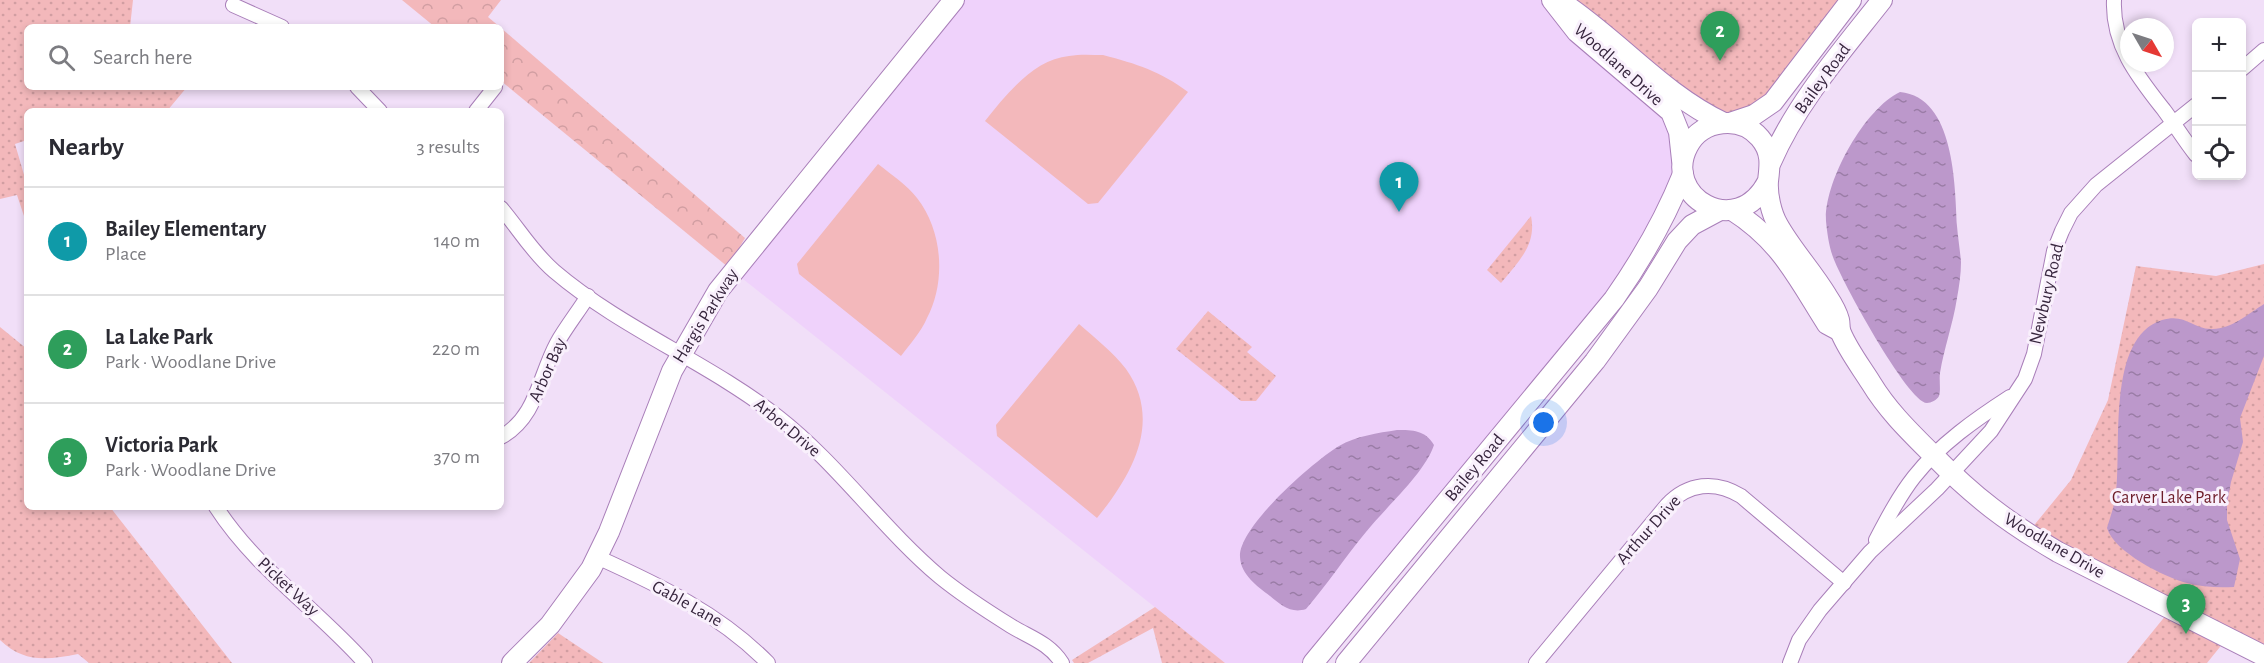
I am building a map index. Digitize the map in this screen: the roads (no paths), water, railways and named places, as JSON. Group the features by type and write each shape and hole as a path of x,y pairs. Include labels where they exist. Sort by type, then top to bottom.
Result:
{"street":[{"name":"Hargis Parkway","path":"512,663 532,645 565,607 597,557 660,399 680,354 703,315 733,271 954,0"},
{"name":"Woodlane Drive","path":"1552,0 1577,32 1671,112 1679,132 1683,171"},
{"name":"Woodlane Drive","path":"1558,0 1589,20 1685,102 1726,123"},
{"name":"Bailey Road","path":"1726,123 1754,115 1773,102 1851,0"},
{"name":"Bailey Road","path":"1769,172 1784,136 1807,99 1882,0"},
{"path":"2114,0 2113,9 2119,41 2128,62 2140,82 2192,150"},
{"path":"233,5 275,24"},
{"path":"2246,65 2264,50"},
{"path":"360,90 377,108"},
{"path":"478,108 493,90"},
{"name":"Newbury Road","path":"1790,663 1799,640 1809,624 1870,552 1951,474 1991,431 2015,394 2031,365 2054,251 2072,213 2096,185 2192,108"},
{"path":"1726,123 1746,127 1760,138 1769,154 1769,172 1763,192 1754,201 1744,207 1726,210 1709,207 1692,194 1683,171 1684,157 1694,137 1703,130 1726,123"},
{"name":"Bailey Road","path":"1313,663 1614,299 1646,251 1670,206 1683,171"},
{"name":"Woodlane Drive","path":"1769,172 1772,206 1778,225 1827,296 1839,319 1840,331 1894,416 1951,474 1992,510 2027,534 2058,552 2264,656"},
{"name":"Woodlane Drive","path":"1726,210 1750,222 1780,250 1827,324 1840,331"},
{"name":"Bailey Road","path":"1346,663 1595,361 1648,288 1677,241 1692,225 1726,210"},
{"name":"Arbor Drive","path":"504,212 534,252 555,272 588,296 743,392 778,417 812,446 912,553 968,598 1049,647 1062,663"},
{"name":"Arbor Bay","path":"504,435 530,410 557,344 588,296"},
{"name":"Newbury Road","path":"1870,552 1909,484 1934,456 1978,418 2015,394"},
{"name":"Arthur Drive","path":"1536,663 1667,505 1681,493 1699,486 1721,487 1741,496 1844,583"},
{"name":"Picket Way","path":"218,510 237,536 273,577 330,627 365,663"},
{"name":"Gable Lane","path":"597,557 710,615 744,639 768,663"}],"water":[{"path":"1900,92 1918,98 1932,109 1942,126 1953,167 1961,262 1960,280 1940,373 1939,396 1929,403 1918,398 1905,383 1861,312 1833,257 1826,221 1832,187 1849,148 1873,114 1886,101"},
{"path":"2264,304 2264,356 2240,418 2243,442 2227,504 2227,520 2240,559 2234,587 2210,587 2187,583 2153,569 2129,554 2119,546 2107,528 2116,493 2118,423 2124,371 2132,348 2144,331 2162,320 2177,318 2204,328 2218,329 2239,321"},
{"path":"1397,430 1413,431 1427,436 1434,445 1429,456 1404,490 1366,532 1306,609 1296,610 1282,605 1255,584 1241,563 1243,544 1251,529 1279,496 1313,465 1339,446 1360,437"}],"place":[{"name":"La Lake Park","path":"1720,61"},
{"name":"Bailey Elementary","path":"1399,212"},
{"name":"Victoria Park","path":"2186,634"}],"park label":[{"name":"Carver Lake Park","path":"2169,498"}]}
